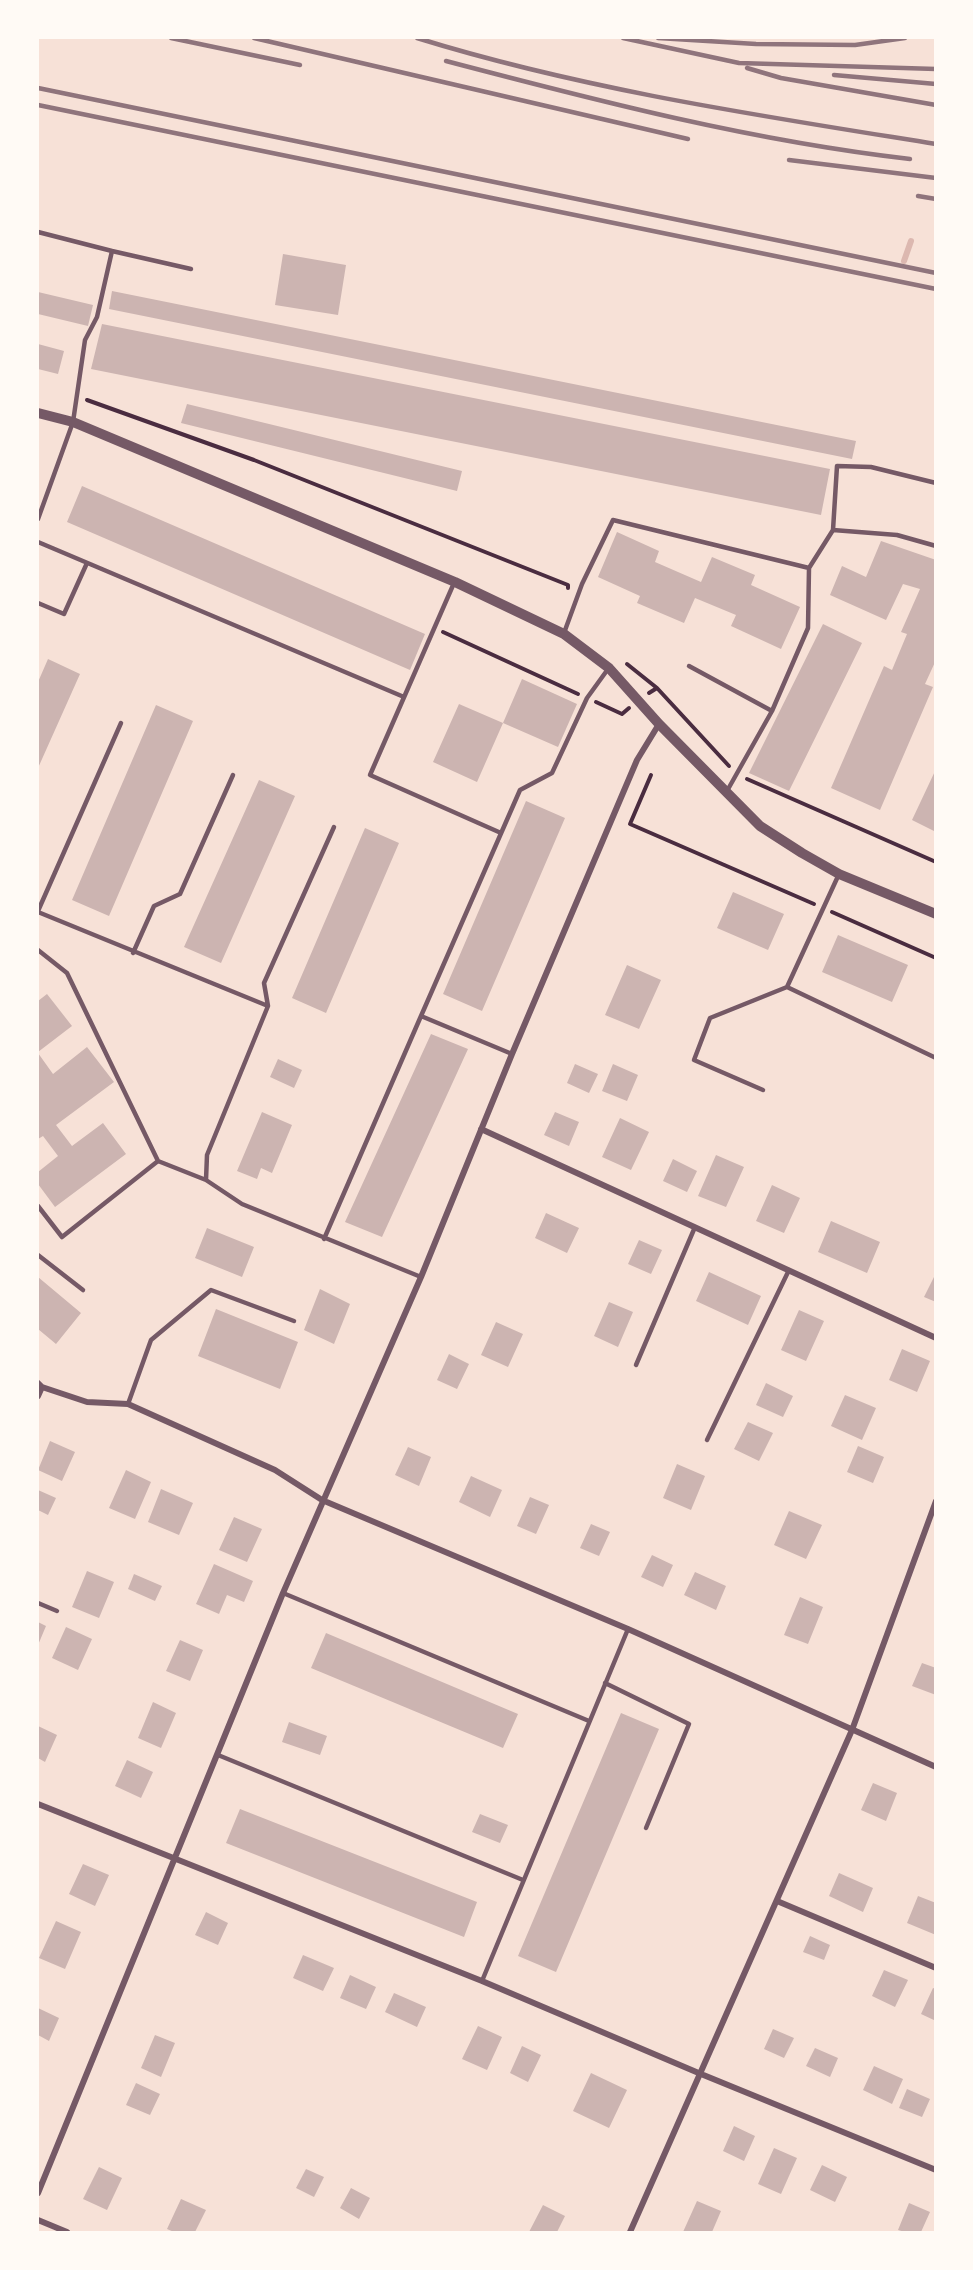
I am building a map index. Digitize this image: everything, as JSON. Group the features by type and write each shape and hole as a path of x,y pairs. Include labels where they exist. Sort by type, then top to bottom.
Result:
{"street":[{"path":"38,413 74,422 454,582 564,634 609,668 660,724 760,826 839,874 936,914"},
{"path":"38,2193 322,1500 421,1277 512,1054 637,760 660,724"},
{"path":"481,1129 936,1338"},
{"path":"38,1396 40,1385 87,1402 128,1404 275,1470 322,1500 628,1629 936,1767"},
{"path":"630,2232 852,1730 936,1501"},
{"path":"38,1804 482,1981 936,2170"},
{"path":"777,1901 936,1968"},
{"path":"38,2220 67,2232"}],"lane":[{"path":"38,232 191,269"},
{"path":"38,519 74,422 85,340 97,317 112,251"},
{"path":"727,791 772,711 808,628 809,568 833,530 837,466 871,467 936,483"},
{"path":"564,634 582,584 613,520 809,568"},
{"path":"833,530 897,535 936,546"},
{"path":"38,542 404,697"},
{"path":"38,603 64,614 87,563"},
{"path":"454,582 370,775 501,833"},
{"path":"689,666 772,711"},
{"path":"324,1239 520,790 552,773 587,698 609,668"},
{"path":"121,723 38,912 268,1006"},
{"path":"133,952 154,906 180,894 233,775"},
{"path":"206,1180 207,1155 268,1006 264,982 334,827"},
{"path":"763,1090 694,1060 710,1018 787,987 839,874"},
{"path":"38,950 67,973 158,1161 206,1180 242,1204 421,1277"},
{"path":"787,987 936,1058"},
{"path":"421,1016 512,1054"},
{"path":"38,1206 62,1237 158,1161"},
{"path":"636,1365 695,1227"},
{"path":"38,1255 83,1290"},
{"path":"707,1440 789,1270"},
{"path":"128,1404 151,1340 211,1290 294,1321"},
{"path":"283,1593 590,1721"},
{"path":"38,1603 57,1611"},
{"path":"482,1981 628,1629"},
{"path":"605,1683 689,1724 646,1828"},
{"path":"218,1755 523,1880"}],"path":[{"path":"77,397 255,460 568,585 570,617"},
{"path":"622,660 657,688"},
{"path":"651,775 630,824 936,958"}],"building":[{"path":"283,254 346,265 338,315 275,305"},
{"path":"112,291 856,441 852,459 109,309"},
{"path":"38,292 93,305 88,326 38,314"},
{"path":"102,324 830,469 821,515 91,369"},
{"path":"38,344 64,351 58,374 38,369"},
{"path":"187,404 462,471 457,491 181,423"},
{"path":"82,486 425,634 410,670 67,522"},
{"path":"617,532 659,551 655,562 701,582 712,557 755,575 751,585 800,607 781,649 731,626 736,615 695,598 684,623 637,603 640,596 598,577"},
{"path":"881,541 936,560 936,660 925,684 933,687 880,810 831,788 884,666 892,670 907,634 901,632 920,589 903,584 886,620 830,595 842,566 866,577"},
{"path":"823,624 862,643 789,791 749,773"},
{"path":"48,659 80,674 38,768 38,682"},
{"path":"522,679 577,704 558,747 503,723"},
{"path":"459,704 503,723 477,782 433,762"},
{"path":"156,705 193,721 109,916 72,900"},
{"path":"936,769 936,832 912,820"},
{"path":"259,780 295,796 221,963 184,947"},
{"path":"526,801 565,818 482,1011 443,994"},
{"path":"365,828 399,843 326,1013 292,998"},
{"path":"733,892 784,914 768,950 717,928"},
{"path":"838,935 908,965 892,1002 822,972"},
{"path":"627,965 661,980 639,1029 605,1015"},
{"path":"47,994 72,1026 38,1052 38,1001"},
{"path":"431,1034 468,1049 382,1237 345,1222"},
{"path":"87,1047 114,1082 56,1125 72,1146 103,1123 126,1154 55,1207 38,1184 38,1172 58,1156 43,1136 38,1139 38,1053 53,1074"},
{"path":"278,1059 302,1070 294,1088 270,1077"},
{"path":"575,1064 598,1074 589,1093 567,1083"},
{"path":"613,1064 638,1075 627,1101 602,1091"},
{"path":"262,1112 292,1125 272,1173 261,1168 257,1179 237,1171"},
{"path":"555,1112 579,1122 569,1146 544,1135"},
{"path":"620,1118 649,1132 631,1170 602,1157"},
{"path":"716,1155 744,1167 726,1207 698,1196"},
{"path":"673,1159 697,1171 687,1192 663,1181"},
{"path":"772,1185 800,1198 784,1233 756,1221"},
{"path":"546,1213 579,1228 567,1253 535,1238"},
{"path":"831,1221 880,1242 867,1273 818,1252"},
{"path":"207,1228 254,1247 242,1277 195,1258"},
{"path":"639,1240 662,1250 651,1274 628,1264"},
{"path":"709,1272 761,1296 748,1325 696,1301"},
{"path":"936,1273 936,1302 924,1297"},
{"path":"38,1277 81,1313 56,1344 38,1329"},
{"path":"320,1289 350,1304 334,1344 304,1330"},
{"path":"609,1302 633,1312 618,1347 594,1336"},
{"path":"216,1309 298,1342 280,1389 198,1356"},
{"path":"799,1310 824,1321 806,1361 781,1350"},
{"path":"496,1322 523,1334 508,1367 481,1355"},
{"path":"902,1349 930,1361 917,1392 889,1380"},
{"path":"449,1354 469,1364 457,1389 437,1380"},
{"path":"766,1383 793,1396 783,1417 756,1405"},
{"path":"845,1395 876,1408 862,1440 831,1426"},
{"path":"748,1422 773,1433 759,1461 734,1449"},
{"path":"50,1441 75,1452 62,1481 38,1470"},
{"path":"858,1446 884,1457 873,1483 847,1472"},
{"path":"408,1447 431,1457 419,1486 395,1475"},
{"path":"677,1464 705,1476 691,1510 663,1498"},
{"path":"126,1470 151,1482 135,1519 109,1508"},
{"path":"471,1476 502,1490 490,1517 459,1502"},
{"path":"161,1489 193,1503 179,1535 148,1522"},
{"path":"38,1490 56,1498 48,1515 38,1510"},
{"path":"530,1497 549,1505 536,1534 517,1526"},
{"path":"789,1511 822,1525 806,1559 774,1545"},
{"path":"234,1517 262,1529 247,1562 219,1550"},
{"path":"591,1524 610,1532 599,1556 580,1548"},
{"path":"652,1555 673,1565 663,1587 641,1577"},
{"path":"214,1564 253,1581 244,1602 227,1595 219,1614 196,1604"},
{"path":"87,1571 114,1582 99,1618 72,1607"},
{"path":"695,1572 726,1586 716,1610 684,1595"},
{"path":"134,1574 162,1586 155,1601 128,1589"},
{"path":"800,1597 823,1607 808,1644 784,1635"},
{"path":"38,1622 46,1626 38,1645"},
{"path":"66,1627 92,1639 78,1670 52,1658"},
{"path":"326,1633 518,1714 503,1748 311,1668"},
{"path":"180,1640 203,1650 190,1681 166,1671"},
{"path":"922,1663 936,1668 936,1695 912,1686"},
{"path":"153,1702 176,1713 161,1748 138,1738"},
{"path":"621,1713 659,1729 556,1972 518,1956"},
{"path":"289,1722 327,1736 320,1755 282,1742"},
{"path":"38,1726 57,1735 45,1762 38,1758"},
{"path":"127,1760 153,1772 141,1798 115,1786"},
{"path":"873,1783 897,1793 886,1821 861,1810"},
{"path":"240,1809 477,1902 464,1937 226,1843"},
{"path":"480,1814 508,1825 500,1843 472,1832"},
{"path":"83,1864 109,1875 95,1906 69,1894"},
{"path":"839,1873 873,1888 863,1912 829,1896"},
{"path":"918,1896 936,1903 936,1935 907,1923"},
{"path":"206,1912 228,1923 218,1945 195,1935"},
{"path":"56,1921 81,1932 65,1969 39,1958"},
{"path":"810,1936 830,1945 824,1960 803,1952"},
{"path":"303,1955 334,1968 323,1991 293,1978"},
{"path":"884,1970 908,1980 895,2007 872,1996"},
{"path":"350,1975 376,1987 366,2009 340,1998"},
{"path":"933,1988 936,1989 936,2021 921,2014"},
{"path":"394,1993 426,2007 417,2027 385,2012"},
{"path":"38,2008 59,2018 49,2041 38,2035"},
{"path":"478,2026 502,2037 487,2070 462,2059"},
{"path":"773,2029 794,2038 784,2058 764,2049"},
{"path":"155,2035 175,2043 161,2077 141,2068"},
{"path":"522,2046 541,2055 528,2082 510,2073"},
{"path":"815,2048 838,2058 830,2077 806,2066"},
{"path":"874,2066 903,2079 892,2104 863,2090"},
{"path":"591,2073 627,2090 609,2128 573,2111"},
{"path":"136,2083 160,2094 150,2115 126,2105"},
{"path":"907,2089 930,2099 922,2117 899,2108"},
{"path":"734,2126 755,2136 744,2161 723,2151"},
{"path":"774,2148 797,2158 781,2194 758,2184"},
{"path":"822,2165 847,2177 835,2202 810,2190"},
{"path":"99,2167 122,2178 107,2210 83,2199"},
{"path":"306,2169 324,2177 314,2197 296,2188"},
{"path":"351,2188 370,2198 359,2219 340,2208"},
{"path":"181,2199 206,2210 195,2232 174,2232 167,2229"},
{"path":"697,2201 721,2211 712,2232 683,2232"},
{"path":"909,2203 930,2212 921,2232 898,2230"},
{"path":"543,2205 565,2216 557,2232 529,2232"}],"waterway":[{"path":"904,261 911,241"}],"railway":[{"path":"171,38 300,65"},
{"path":"254,38 688,139"},
{"path":"417,38 544,73 609,87 740,112 936,144"},
{"path":"623,38 739,63 936,69"},
{"path":"658,38 756,44 855,45 905,38"},
{"path":"446,61 618,105 734,131 910,159"},
{"path":"747,68 781,78 936,105"},
{"path":"834,75 936,84"},
{"path":"38,88 936,273"},
{"path":"38,105 936,289"},
{"path":"789,160 936,178"},
{"path":"918,196 936,199"}]}
